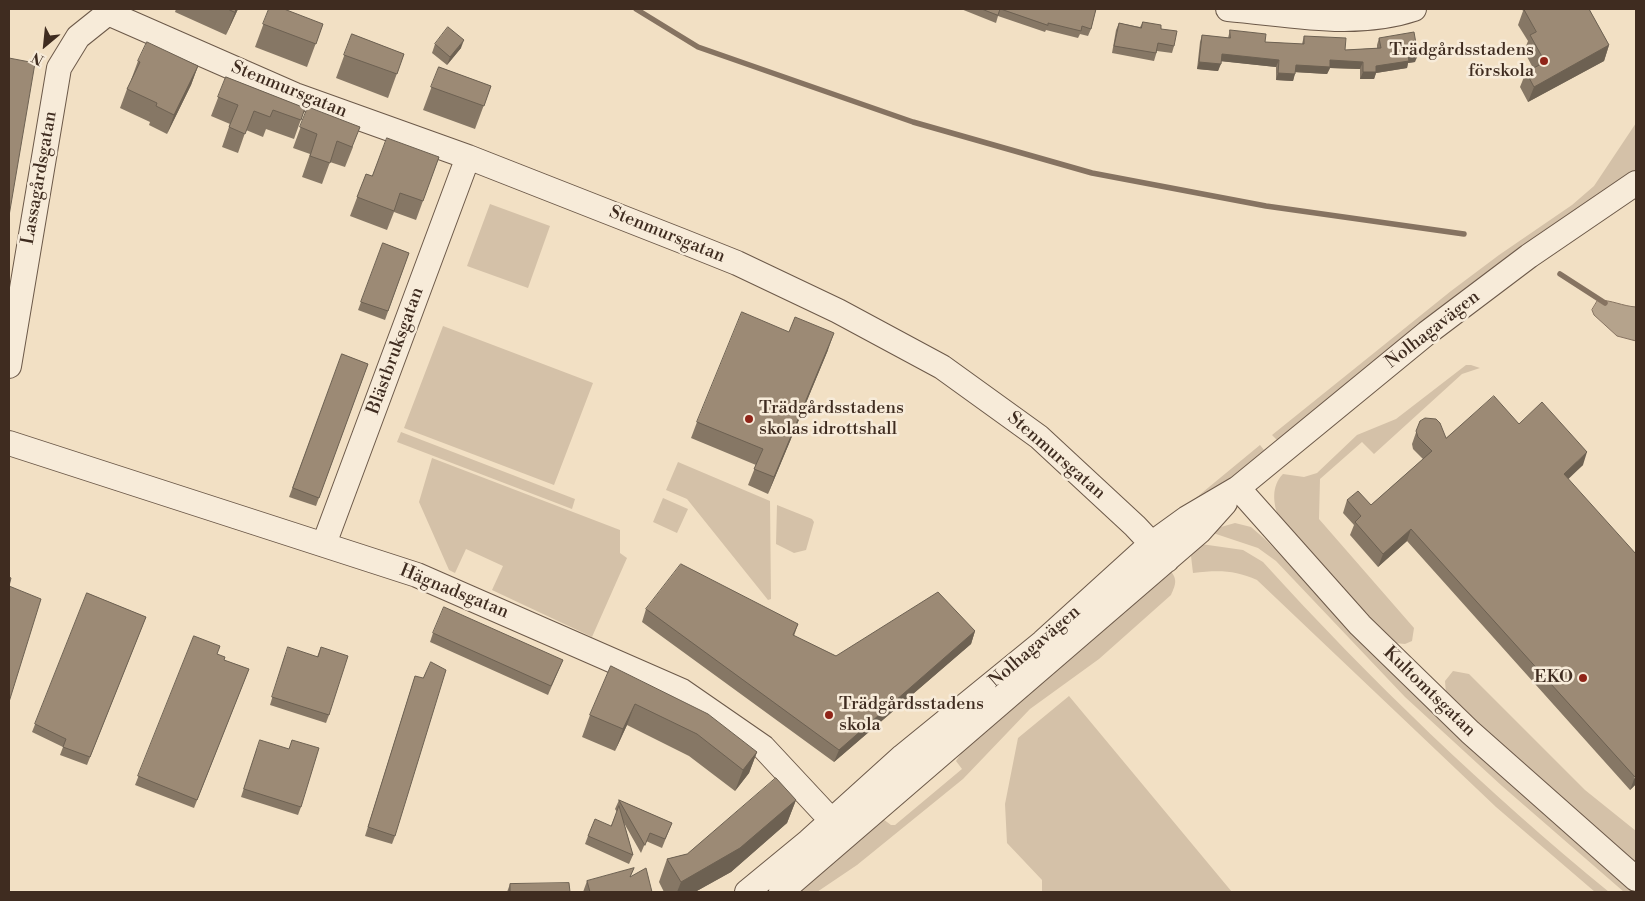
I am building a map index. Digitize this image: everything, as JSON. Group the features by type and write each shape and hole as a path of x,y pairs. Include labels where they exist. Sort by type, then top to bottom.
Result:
{"street":[{"path":"1228,9 1317,17 1368,19 1397,15 1414,9"},
{"name":"Stenmursgatan","path":"108,11 295,95 468,158 737,263 838,311 942,367 1039,437 1159,552"},
{"name":"Lassagårdsgatan","path":"9,366 59,68 78,37 108,11"},
{"name":"Blästbruksgatan","path":"324,544 468,158"},
{"name":"Nolhagavägen","path":"781,892 903,756 1043,642 1159,552 1187,518 1238,488 1428,333 1529,256 1636,183"},
{"name":"Hägnadsgatan","path":"9,443 417,575 682,691 763,747 838,828"},
{"name":"Kultomtsgatan","path":"1238,488 1360,625 1470,732 1636,879"},
{"name":"Nolhagavägen","path":"747,892 809,842 838,828"}],"shaded area":[{"path":"1636,123 1636,172 1434,315 1277,440 1272,435 1451,291 1499,255 1572,205 1594,186"},
{"path":"490,204 550,226 528,288 467,266"},
{"path":"1598,300 1636,307 1636,341 1617,336 1594,315 1592,310"},
{"path":"443,326 593,383 554,485 404,428"},
{"path":"1466,365 1480,368 1462,374 1374,454 1362,442 1320,479 1319,519 1414,628 1412,641 1405,644 1395,643 1357,607 1279,518 1274,501 1276,484 1283,474 1304,477 1317,473 1357,435 1396,419"},
{"path":"401,432 575,499 572,509 397,442"},
{"path":"1260,445 1264,450 1190,511 1186,506"},
{"path":"432,458 620,530 620,553 627,558 592,637 492,590 503,566 466,549 455,573 449,570 419,502"},
{"path":"678,462 770,501 771,599 768,600 687,499 666,490"},
{"path":"663,498 688,509 677,533 653,522"},
{"path":"777,505 812,519 814,522 806,550 794,553 776,544"},
{"path":"1235,523 1251,527 1266,540 1379,659 1561,828 1636,892 1624,892 1502,786 1405,697 1276,561 1258,548 1213,533 1221,527"},
{"path":"1201,544 1243,550 1263,562 1387,692 1518,814 1609,892 1595,892 1496,807 1257,580 1241,574 1226,572 1193,573 1191,556"},
{"path":"1169,569 1174,576 1175,582 1171,595 1099,659 1030,709 963,779 857,865 817,892 791,892 879,816 891,825 895,825 962,769 956,761 972,737"},
{"path":"1453,671 1469,674 1585,790 1636,831 1636,865 1573,812 1446,694 1445,681"},
{"path":"1069,696 1232,892 1042,892 1042,880 1007,843 1005,804 1018,738"}],"building":[{"path":"269,9 284,9 323,24 316,44 263,24"},
{"path":"982,9 1000,9 998,15"},
{"path":"1001,9 1096,9 1091,29 1082,26 1081,31 1048,23 1048,25"},
{"path":"1524,9 1589,9 1609,45 1534,87 1526,72 1545,62 1530,35 1536,32"},
{"path":"1143,22 1161,25 1161,29 1177,31 1174,46 1158,43 1156,53 1114,46 1119,23 1141,28"},
{"path":"448,27 464,40 450,57 435,44"},
{"path":"1230,30 1266,34 1265,42 1304,44 1304,36 1346,38 1345,50 1381,48 1379,38 1414,32 1418,55 1408,56 1409,61 1376,66 1376,72 1363,72 1363,62 1330,60 1330,67 1296,65 1295,74 1278,73 1279,60 1222,54 1221,64 1199,62 1202,35 1230,38"},
{"path":"352,34 404,54 397,74 344,55"},
{"path":"147,42 198,66 174,115 156,106 157,103 127,89"},
{"path":"9,58 35,63 9,216"},
{"path":"439,67 491,86 484,106 431,87"},
{"path":"226,77 305,108 301,120 273,110 270,117 254,111 245,134 229,127 238,105 218,97"},
{"path":"308,107 360,127 352,147 337,141 330,163 310,156 317,134 300,127"},
{"path":"387,138 439,157 423,201 400,193 394,211 357,197 366,174 372,176"},
{"path":"383,243 409,253 388,311 361,302"},
{"name":"Trädgårdsstadens skolas idrottshall","path":"742,312 789,332 795,317 834,333 774,477 754,469 763,449 697,422"},
{"path":"342,354 368,364 319,498 293,488"},
{"name":"EKO","path":"1494,396 1519,424 1542,402 1587,452 1564,474 1636,554 1635,777 1411,529 1383,554 1355,522 1361,516 1347,500 1358,491 1371,505 1432,451 1418,437 1416,431 1420,421 1425,418 1436,419 1440,423 1446,438"},
{"name":"Trädgårdsstadens skola","path":"681,564 798,624 793,635 836,656 938,592 975,631 839,750 646,609"},
{"path":"9,586 41,599 9,702"},
{"path":"87,593 146,617 90,757 63,747 66,739 35,724"},
{"path":"444,607 563,660 551,686 433,633"},
{"path":"194,636 220,646 217,654 225,657 224,660 249,669 197,800 138,776"},
{"path":"288,647 318,657 321,647 348,656 329,715 272,697"},
{"path":"431,662 446,670 395,836 368,827 415,676 423,678"},
{"path":"611,666 708,714 757,752 743,770 697,734 635,704 623,729 590,715"},
{"path":"260,740 289,749 292,740 319,748 301,807 244,789"},
{"path":"776,778 796,800 740,848 681,882 667,859 687,854"},
{"path":"619,800 672,823 665,839 650,833 645,845"},
{"path":"619,806 633,855 588,836 595,819 611,826"},
{"path":"634,868 630,877 646,868 652,892 590,892 587,881"},
{"path":"569,883 570,892 510,892 510,884"}],"waterway":[{"path":"636,9 698,47 913,122 1092,173 1266,206 1464,234"},
{"path":"1560,274 1605,303"}],"place":[{"name":"Trädgårdsstadens förskola","path":"1544,61"},
{"name":"Trädgårdsstadens skolas idrottshall","path":"749,419"},
{"name":"EKO","path":"1583,678"},
{"name":"Trädgårdsstadens skola","path":"829,715"}]}
